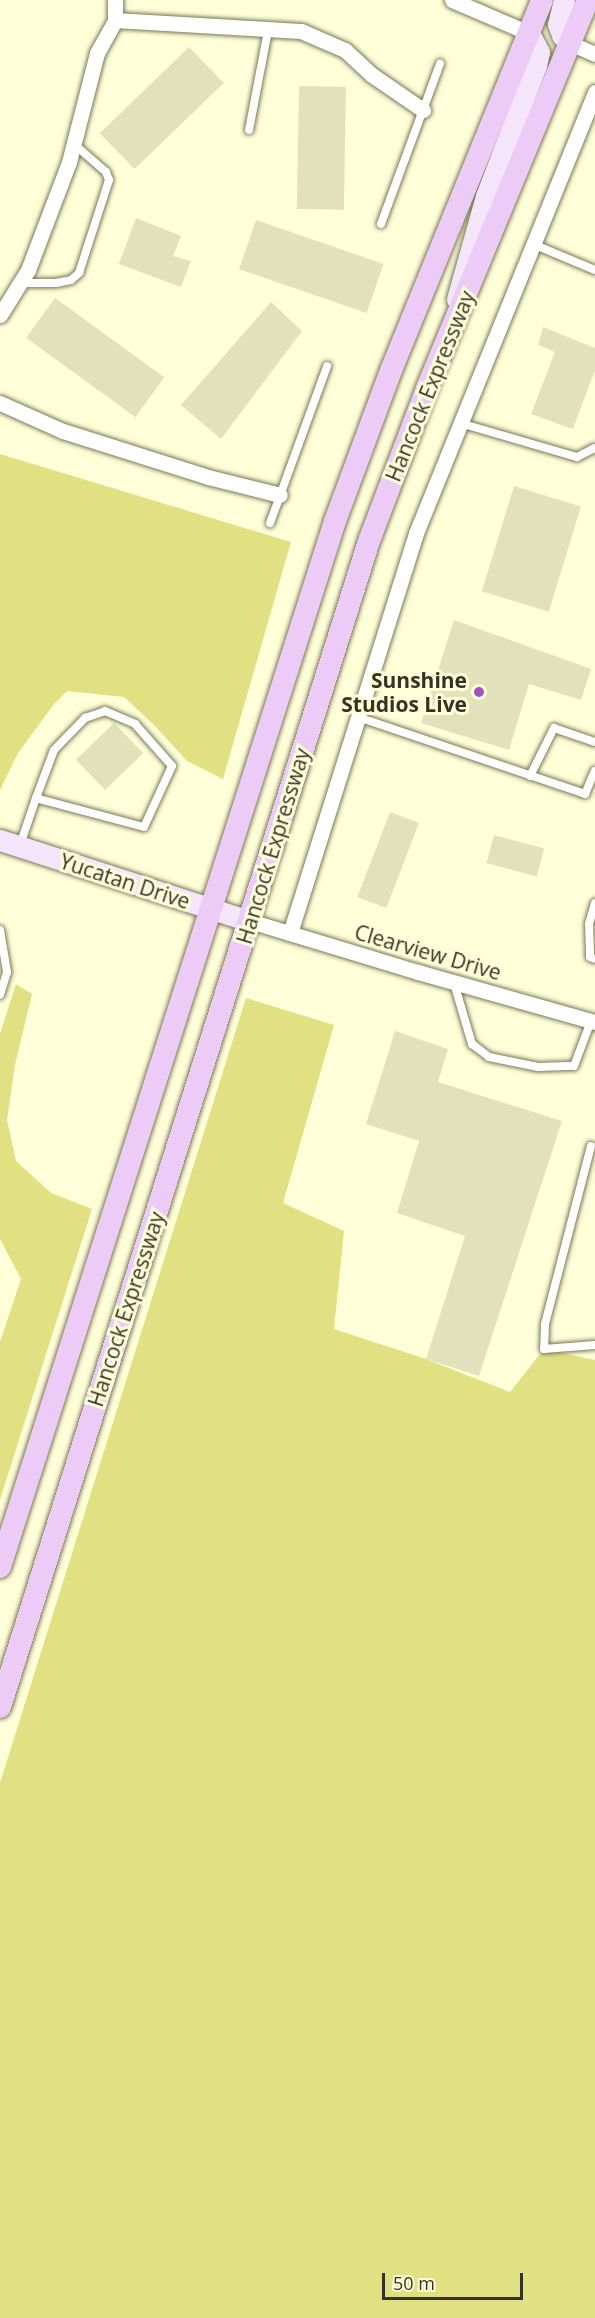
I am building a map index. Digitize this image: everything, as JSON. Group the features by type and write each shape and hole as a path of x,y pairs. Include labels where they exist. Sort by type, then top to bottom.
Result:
{"main road":[{"name":"Hancock Expressway","path":"0,1567 210,909 358,457 542,0"},
{"path":"564,0 558,24 562,34 570,43"},
{"name":"Hancock Expressway","path":"0,1707 369,541 451,329 588,0"},
{"path":"451,329 463,273 486,196 536,66 539,52 529,33"},
{"name":"Yucatan Drive","path":"10,843 250,921"}],"street":[{"path":"0,315 28,270 74,144 97,53 115,20 115,0"},
{"path":"452,0 529,33"},
{"path":"115,20 301,31 345,50 372,75 423,110"},
{"path":"570,43 595,54"},
{"path":"290,933 416,533 532,244 591,116 595,92"},
{"path":"0,403 63,431 208,477 280,495"},
{"name":"Clearview Drive","path":"250,921 454,983 593,1021"}],"lane":[{"path":"249,130 268,30"},
{"path":"381,224 440,64"},
{"path":"19,283 56,283 71,280 79,273 109,180 106,172 74,144"},
{"path":"532,244 595,270"},
{"path":"270,523 327,366"},
{"path":"460,423 577,457 595,448"},
{"path":"10,843 36,798 54,750 85,718 105,711 135,724 172,766 144,827 36,798"},
{"path":"358,717 585,794 595,771"},
{"path":"530,776 554,728 595,742"},
{"path":"595,903 589,924 590,957 595,958"},
{"path":"0,930 7,972 0,995"},
{"path":"454,983 471,1044 489,1056 538,1067 574,1066 593,1021"},
{"path":"591,1146 545,1324 544,1349 595,1345"}],"shaded area":[{"path":"0,454 291,542 223,779 187,761 124,697 67,691 54,704 18,753 0,790"},
{"path":"16,984 32,994 15,1065 7,1120 16,1161 51,1193 92,1209 0,1500 0,1342 21,1279 0,1239 0,1034"},
{"path":"246,998 334,1025 283,1203 344,1231 334,1329 426,1359 510,1392 544,1349 595,1360 595,2318 0,2318 0,1783"}],"building":[{"path":"189,47 224,83 135,169 100,133"},
{"path":"299,86 346,87 344,210 297,209"},
{"path":"136,218 181,236 173,256 191,261 181,287 119,264"},
{"path":"256,220 384,264 367,313 239,269"},
{"path":"55,298 164,377 135,417 26,338"},
{"path":"271,302 302,331 221,439 181,405"},
{"path":"543,327 595,348 595,370 573,429 531,414 555,352 538,345"},
{"path":"514,486 581,506 549,612 482,591"},
{"name":"Sunshine Studios Live","path":"454,620 591,669 581,700 529,684 509,750 421,723"},
{"path":"114,723 143,753 105,790 76,760"},
{"path":"390,812 419,823 386,908 357,897"},
{"path":"494,835 544,848 537,876 486,863"},
{"path":"395,1031 448,1049 438,1082 562,1121 479,1376 426,1359 465,1236 397,1213 419,1141 366,1124"}],"place":[{"name":"Sunshine Studios Live","path":"479,692"}]}
